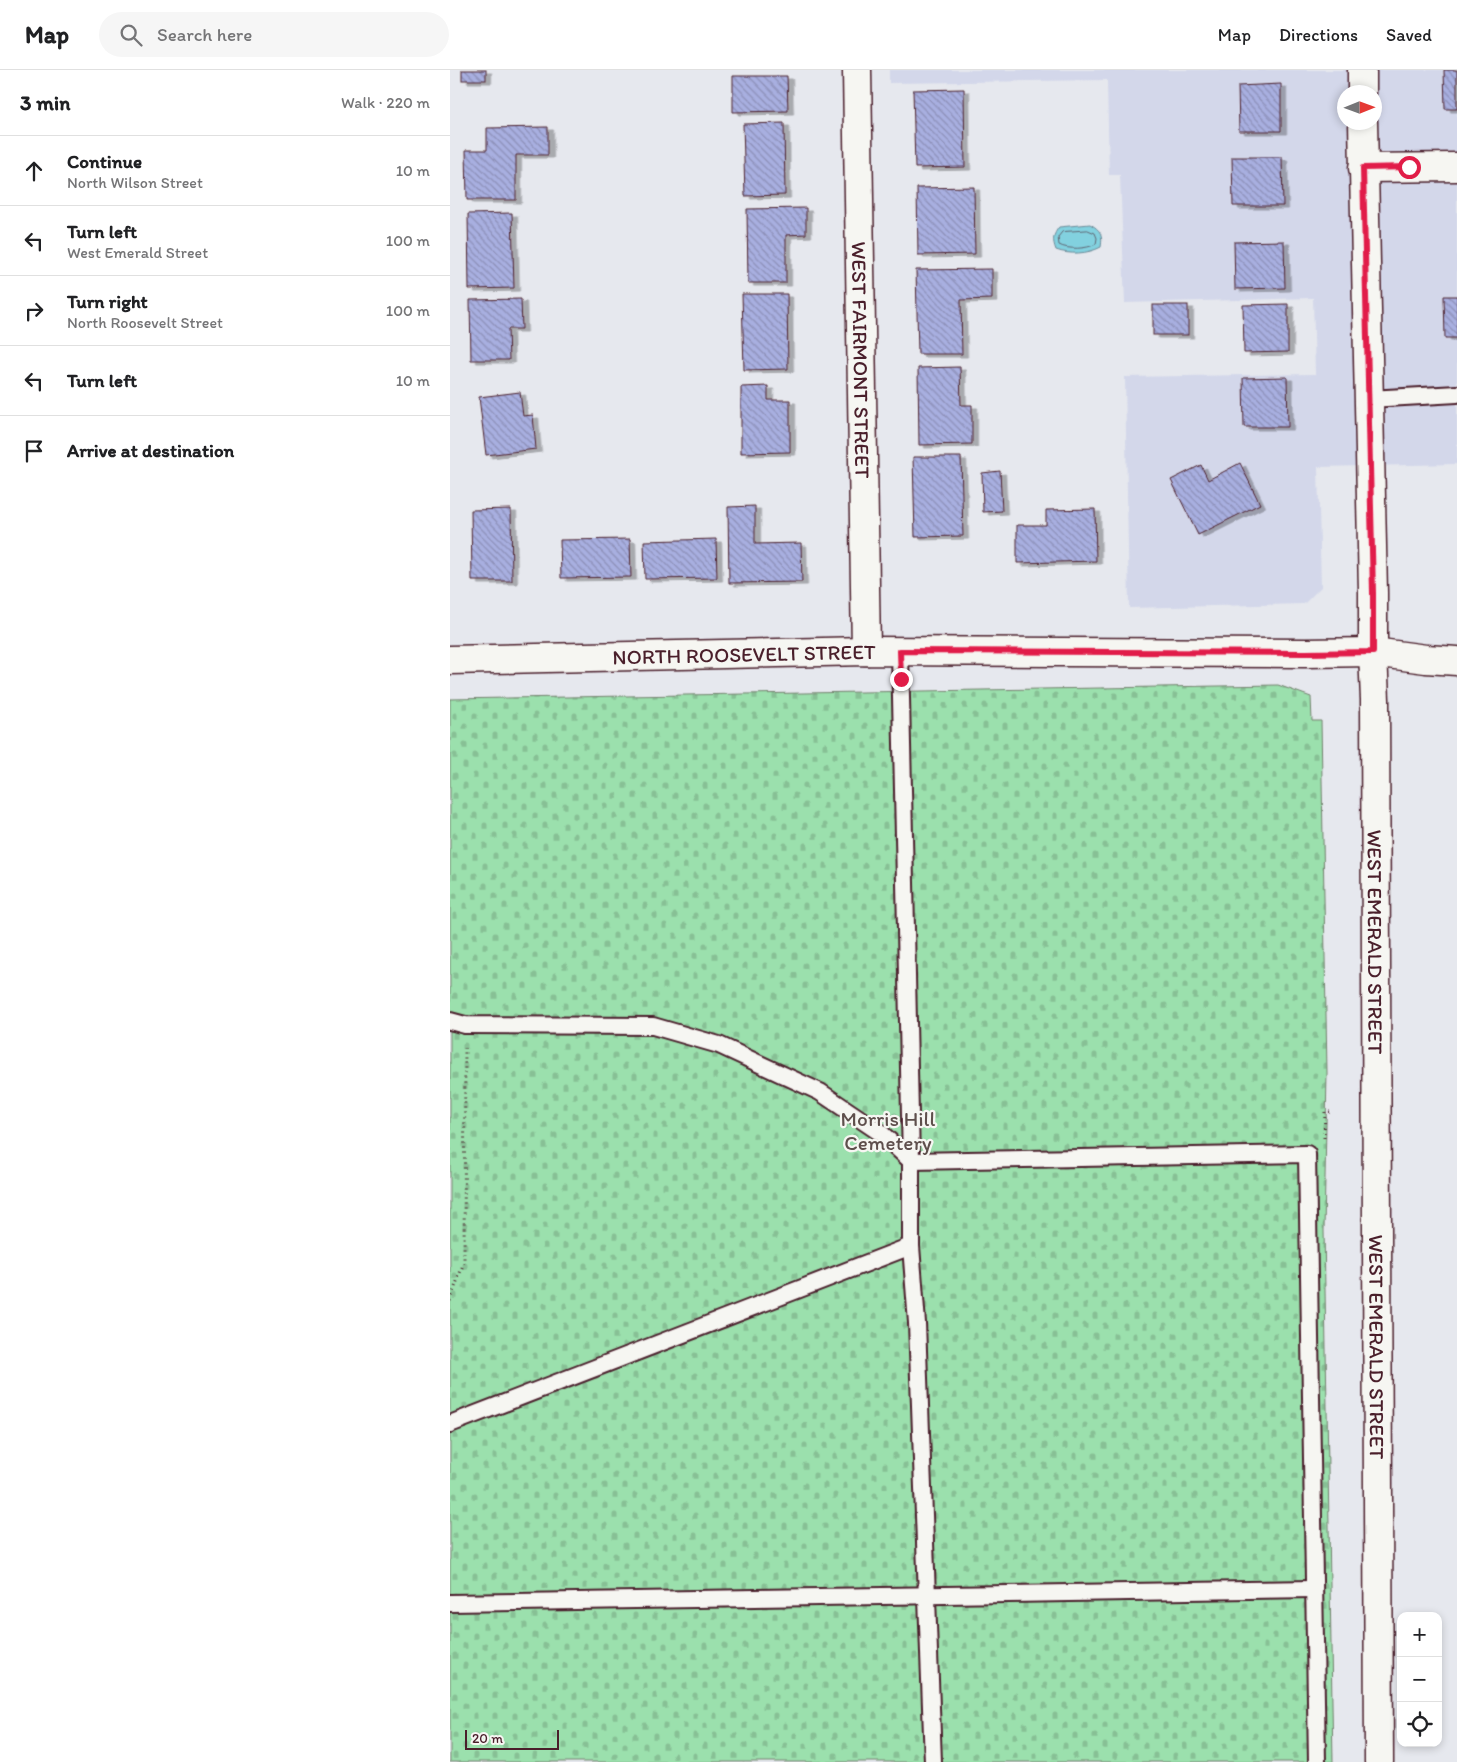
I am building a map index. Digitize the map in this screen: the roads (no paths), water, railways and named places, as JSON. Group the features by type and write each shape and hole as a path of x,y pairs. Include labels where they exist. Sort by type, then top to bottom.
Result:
{"street":[{"name":"WEST FAIRMONT STREET","path":"857,70 866,651"},
{"path":"1362,70 1362,85"},
{"name":"WEST EMERALD STREET","path":"1362,130 1375,700 1378,1762"},
{"path":"1363,168 1457,166"},
{"name":"NORTH ROOSEVELT STREET","path":"450,660 900,651 1373,652 1457,661"}],"lane":[{"path":"1369,398 1457,394"},
{"path":"900,651 911,1161 911,1246 917,1323 933,1762"},
{"path":"457,1023 652,1026 719,1045 820,1092 881,1133 911,1161 1307,1154 1317,1762"},
{"path":"450,1424 911,1246"},
{"path":"450,1603 1314,1589"}],"water":[{"path":"1090,224 1097,228 1100,233 1102,239 1101,247 1078,253 1056,250 1054,238 1059,227"}],"park label":[{"name":"Morris Hill Cemetery","path":"888,1130"}]}
